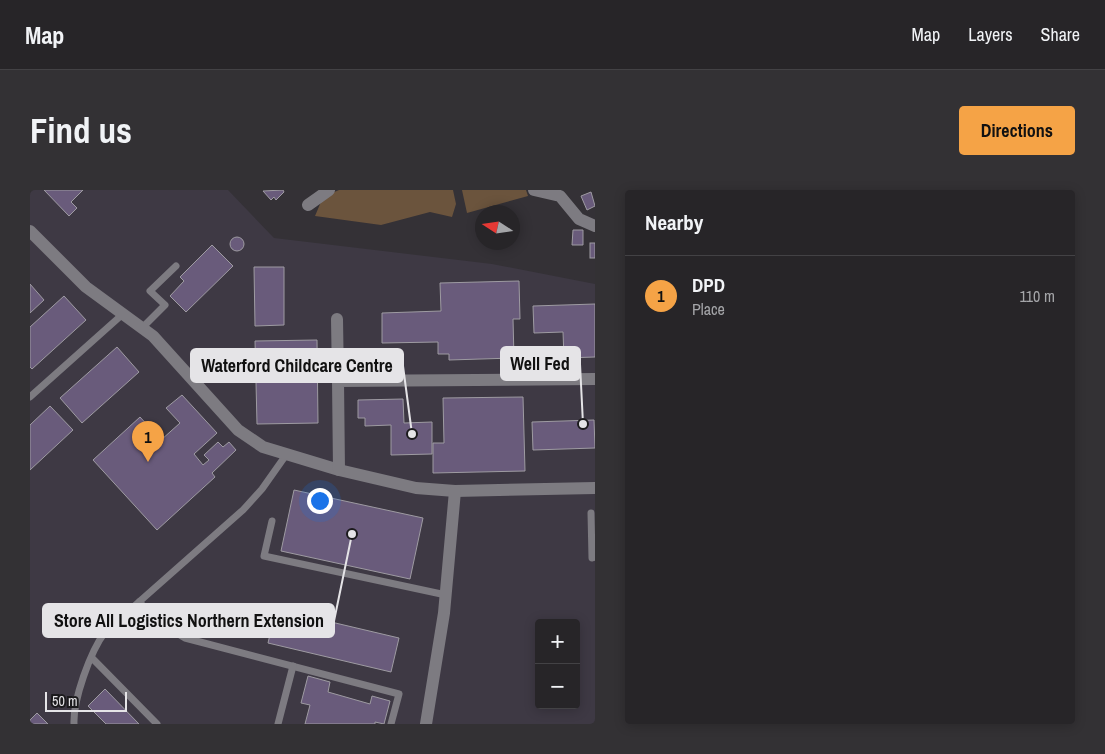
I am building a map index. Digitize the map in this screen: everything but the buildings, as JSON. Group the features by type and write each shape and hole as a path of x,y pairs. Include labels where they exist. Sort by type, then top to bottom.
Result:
{"street":[{"path":"308,205 330,190"},
{"path":"534,190 560,196 579,219 595,226"},
{"path":"31,235 86,287 142,327 238,430 254,442 286,455 404,486 455,491 595,488"},
{"path":"337,319 338,470"},
{"path":"338,381 595,379"},
{"path":"426,724 446,595 455,491"}],"lane":[{"path":"142,327 165,305 150,291 176,266"},
{"path":"30,397 124,313"},
{"path":"74,724 78,692 105,632 243,510 286,455"},
{"path":"590,513 592,558 595,558"},
{"path":"272,521 264,556 446,595"},
{"path":"139,602 165,626 185,638 399,694 391,724"},
{"path":"92,658 157,724"},
{"path":"278,724 293,666"}],"shaded area":[{"path":"30,190 228,190 274,238 492,264 595,284 595,724 30,724"},
{"path":"339,190 453,190 456,204 452,217 430,212 381,225 315,216 323,197"},
{"path":"462,190 526,190 528,196 496,205 475,205 475,211 467,213"}],"place":[{"name":"Well Fed","path":"583,424"},
{"name":"Waterford Childcare Centre","path":"412,434"},
{"name":"DPD","path":"148,462"},
{"name":"Store All Logistics Northern Extension","path":"352,534"}]}
